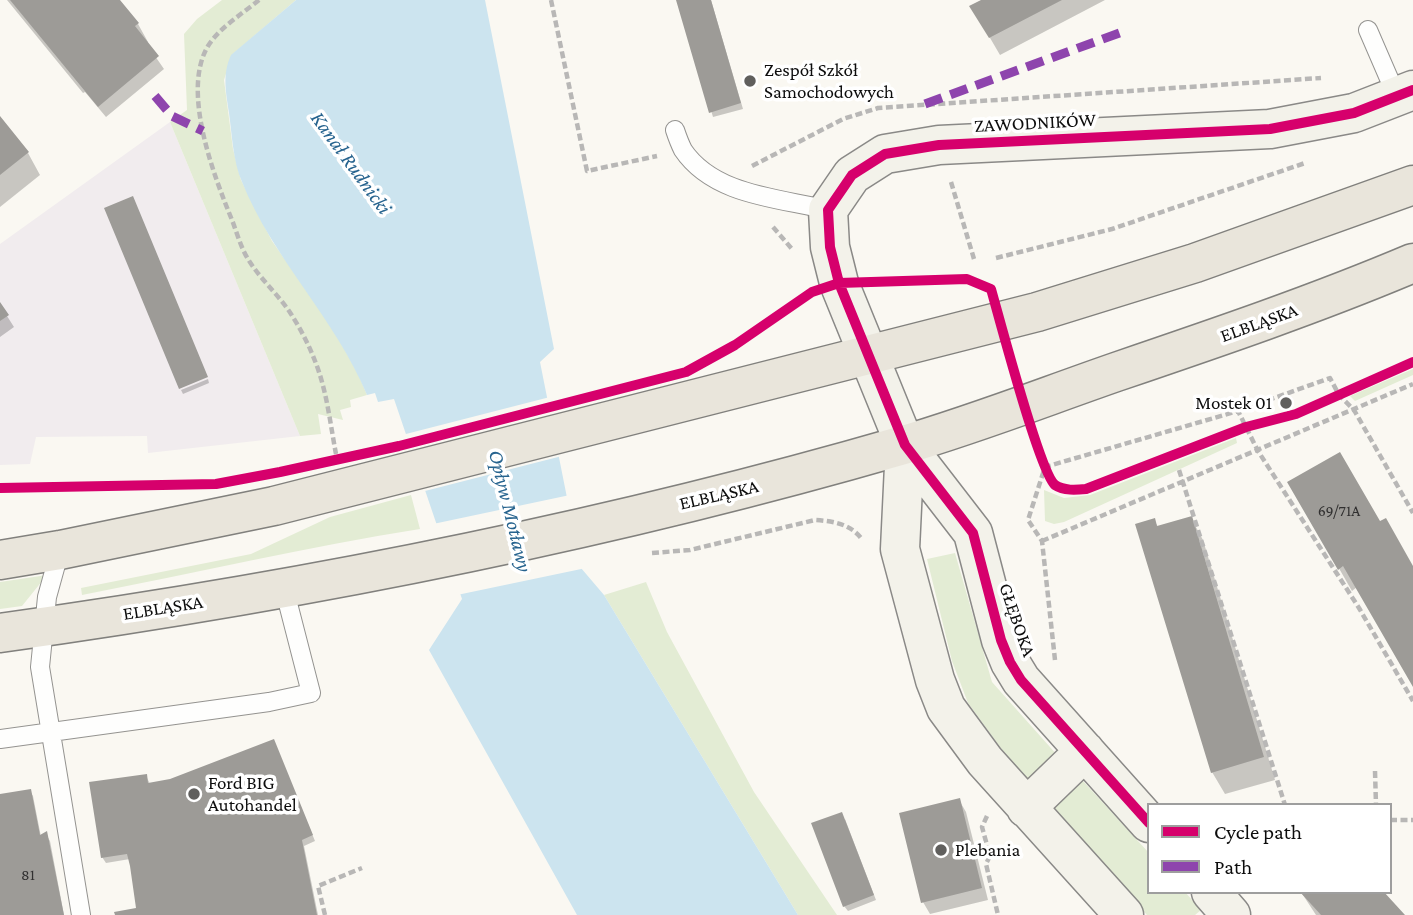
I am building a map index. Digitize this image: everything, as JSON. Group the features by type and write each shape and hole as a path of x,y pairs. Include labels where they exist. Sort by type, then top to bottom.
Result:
{"main road":[{"path":"0,560 274,506 1037,312 1195,263 1413,185"},
{"name":"ELBLĄSKA","path":"0,633 285,588 428,560 754,487 905,444 1258,324 1413,263"},
{"path":"1344,292 1413,279"}],"street":[{"name":"ZAWODNIKÓW","path":"828,210 852,175 885,154 939,145 1270,129 1354,113 1405,94"},
{"path":"828,210 830,247 839,283 905,444 900,549 935,680 946,708 1008,808 1124,915"},
{"name":"GŁĘBOKA","path":"905,444 973,533 1001,640 1021,680 1147,821"},
{"path":"1008,808 1085,751"}],"lane":[{"path":"1368,30 1405,94"},
{"path":"675,130 683,150 697,165 724,184 748,194 790,200 828,210"},
{"path":"60,550 47,597 40,667 81,915"},
{"path":"0,739 269,702 311,693 285,588"}],"path":[{"path":"259,0 220,32 208,46 202,61 198,73 204,140 213,174 247,258 291,314 315,360 325,392 337,460"},
{"path":"551,0 587,171 621,164"},
{"path":"996,258 1112,229 1310,161"},
{"path":"770,223 796,254"},
{"path":"1045,467 1238,411 1330,378 1333,397 1354,410 1413,513"},
{"path":"1042,541 1413,384"},
{"path":"1333,397 1351,390"},
{"path":"1238,411 1258,450 1359,608 1413,701"},
{"path":"1233,432 1258,424"},
{"path":"1045,467 1054,484"},
{"path":"1045,467 1028,520 1042,541 1056,665"},
{"path":"1179,470 1284,803"},
{"path":"649,553 690,550 815,520 846,526 859,534 866,545"},
{"path":"1375,771 1376,803"},
{"path":"998,915 986,864 990,856 982,827 1008,808"},
{"path":"1392,820 1413,820"},
{"path":"325,915 318,886 362,868"}],"shaded area":[{"path":"170,122 300,436 148,453 147,436 36,437 30,464 0,465 0,244"}],"green space":[{"path":"222,0 296,0 232,55 224,80 233,149 241,180 272,241 329,322 358,373 367,395 350,400 351,407 340,410 343,420 318,414 321,434 300,436 170,122 187,110 184,34 197,19"},
{"path":"1413,369 1413,375 1355,401 1350,396"},
{"path":"1236,438 1237,443 1064,522 1054,524 1045,521 1044,490 1064,498 1090,495"},
{"path":"411,495 420,529 82,595 81,588 251,554 330,517"},
{"path":"955,553 992,682 1058,756 1027,784 968,703 952,661 927,559"},
{"path":"47,575 22,606 0,609 0,582"},
{"path":"646,582 667,632 754,792 837,915 798,915 604,595"},
{"path":"1083,781 1147,851 1147,894 1187,894 1201,910 1195,915 1147,915 1051,811"}],"water":[{"path":"296,0 485,0 554,349 540,362 581,568 604,595 798,915 577,915 429,650 462,599 394,399 378,402 375,393 367,395 338,340 255,210 242,182 235,157 226,84 226,70 231,55"}],"pier":[{"path":"550,397 562,456 421,492 402,435"},
{"path":"570,495 586,568 457,595 433,524"}],"building":[{"path":"10,0 120,0 139,23 135,26 159,56 98,107"},
{"path":"676,0 711,0 741,103 709,113"},
{"path":"981,0 1062,0 989,38 969,6"},
{"path":"0,116 29,152 0,175"},
{"path":"133,196 208,377 179,389 104,208"},
{"path":"0,302 9,315 0,321"},
{"path":"1340,452 1380,521 1386,518 1413,566 1413,687 1343,566 1338,570 1287,482"},
{"path":"1192,516 1264,757 1211,773 1135,524 1155,518 1157,526"},
{"path":"274,739 313,835 302,840 317,915 115,915 114,912 136,908 130,866 127,854 101,858 89,782 147,774 148,783 170,779"},
{"path":"31,789 40,835 47,831 64,915 0,915 0,794"},
{"name":"Plebania","path":"960,798 982,888 921,903 899,813"},
{"path":"842,812 874,895 843,907 811,823"},
{"path":"1302,894 1386,894 1405,915 1321,915"}],"marked path":[{"path":"925,104 1122,32"},
{"path":"155,96 172,116 203,131"}],"cycle path":[{"path":"1147,821 1021,680 1010,662 1001,640 973,533 905,445 839,283 830,247 828,210 852,175 885,154 939,145 1270,129 1354,113 1413,90"},
{"path":"0,488 216,484 399,446 686,372 735,345 812,292 839,283 967,279 991,289 1040,453 1055,485 1066,489 1086,489 1246,427 1296,414 1413,362"}],"place":[{"name":"Zespół Szkół Samochodowych","path":"750,81"},
{"name":"Mostek 01","path":"1286,403"},
{"name":"Ford BIG Autohandel","path":"194,794"},
{"name":"Plebania","path":"941,850"}],"water label":[{"name":"Kanał Rudnicki","path":"351,163"},
{"name":"Opływ Motławy","path":"510,511"}]}
